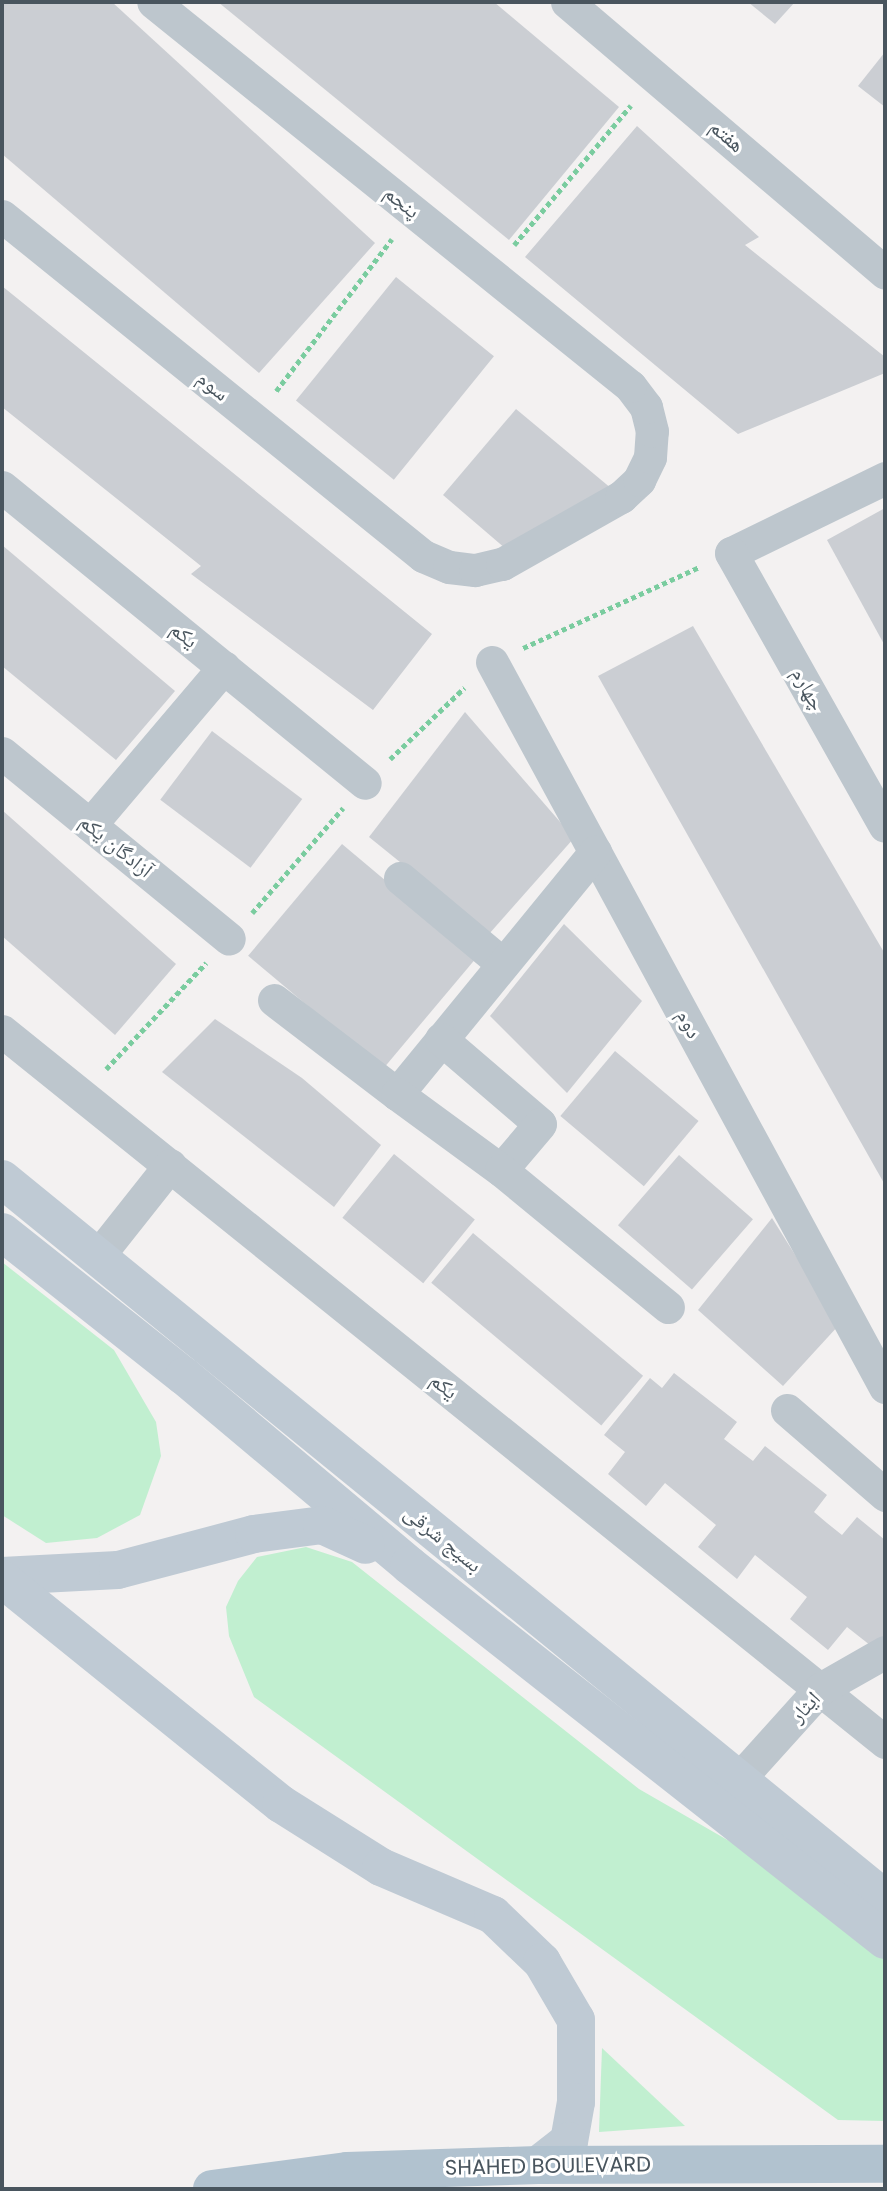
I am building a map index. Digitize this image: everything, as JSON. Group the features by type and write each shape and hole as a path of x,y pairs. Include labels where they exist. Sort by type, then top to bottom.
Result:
{"main road":[{"name":"بسیج شرقی","path":"2,1179 208,1346 726,1792 885,1941"},
{"name":"بسیج شرقی","path":"2,1232 184,1376 409,1565 726,1792 885,1899"},
{"path":"184,1376 208,1346"},
{"path":"2,1577 61,1576 118,1570 254,1534 322,1525 409,1565"},
{"path":"2,1577 281,1804 381,1867 494,1915 542,1962 576,2020 576,2102 569,2141 538,2165"},
{"name":"SHAHED BOULEVARD","path":"212,2189 347,2171 538,2165 885,2164"}],"street":[{"name":"پنجم","path":"153,2 631,386 646,407"},
{"name":"هفتم","path":"567,2 656,75 885,273"},
{"name":"سوم","path":"2,216 424,556 449,567 475,569 502,564 621,497 639,480 650,457 652,431 646,407"},
{"path":"731,553 885,478"},
{"name":"یکم","path":"2,487 365,783"},
{"name":"چهارم","path":"731,553 885,826"},
{"name":"دوم","path":"492,662 885,1387"},
{"path":"90,825 224,667"},
{"name":"آزادگان یکم","path":"2,753 229,939"},
{"path":"397,1094 596,852"},
{"path":"400,878 503,964"},
{"path":"274,1000 501,1170 668,1307"},
{"name":"یکم","path":"2,1031 885,1742"},
{"path":"441,1039 540,1124 501,1170"},
{"path":"98,1256 170,1165"},
{"path":"787,1410 885,1495"},
{"name":"ایثار","path":"726,1792 820,1689 885,1652"}],"path":[{"path":"491,273 656,75"},
{"path":"254,419 414,212"},
{"path":"82,1095 229,939 365,783 492,662 731,553"}],"green space":[{"path":"2,1262 114,1350 156,1422 161,1456 140,1515 97,1538 46,1543 2,1515"},
{"path":"306,1547 352,1562 639,1789 750,1853 885,1958 885,2121 838,2120 254,1697 229,1636 226,1607 238,1581 257,1557"},
{"path":"602,2048 685,2126 599,2132"}],"building":[{"path":"2,2 112,2 375,243 259,373 2,154"},
{"path":"218,2 494,2 619,107 509,240"},
{"path":"748,2 795,2 775,24"},
{"path":"885,52 885,107 858,86"},
{"path":"637,126 759,237 745,245 885,357 885,373 738,434 525,257"},
{"path":"396,277 494,356 394,480 296,401"},
{"path":"2,286 432,634 373,710 191,574 201,566 2,407"},
{"path":"516,409 618,494 506,549 443,495"},
{"path":"885,508 885,646 827,540"},
{"path":"2,545 175,691 116,760 2,666"},
{"path":"693,626 885,954 885,1185 598,676"},
{"path":"465,712 574,838 489,934 369,837"},
{"path":"212,731 302,799 250,868 160,800"},
{"path":"2,810 176,964 115,1035 2,936"},
{"path":"342,844 477,957 383,1069 248,956"},
{"path":"564,924 642,1001 567,1093 490,1016"},
{"path":"215,1019 302,1078 381,1145 334,1207 162,1072"},
{"path":"615,1051 698,1121 644,1186 560,1116"},
{"path":"394,1154 475,1219 423,1283 342,1218"},
{"path":"679,1155 753,1219 692,1289 618,1225"},
{"path":"772,1218 839,1325 783,1386 698,1310"},
{"path":"473,1233 643,1376 601,1425 431,1283"},
{"path":"674,1373 737,1422 724,1439 753,1461 765,1446 827,1495 814,1512 842,1535 857,1517 885,1540 885,1637 875,1649 847,1627 828,1650 790,1619 807,1597 755,1555 737,1579 698,1547 716,1525 665,1483 646,1506 608,1474 625,1452 604,1435 650,1378 662,1388"}]}
